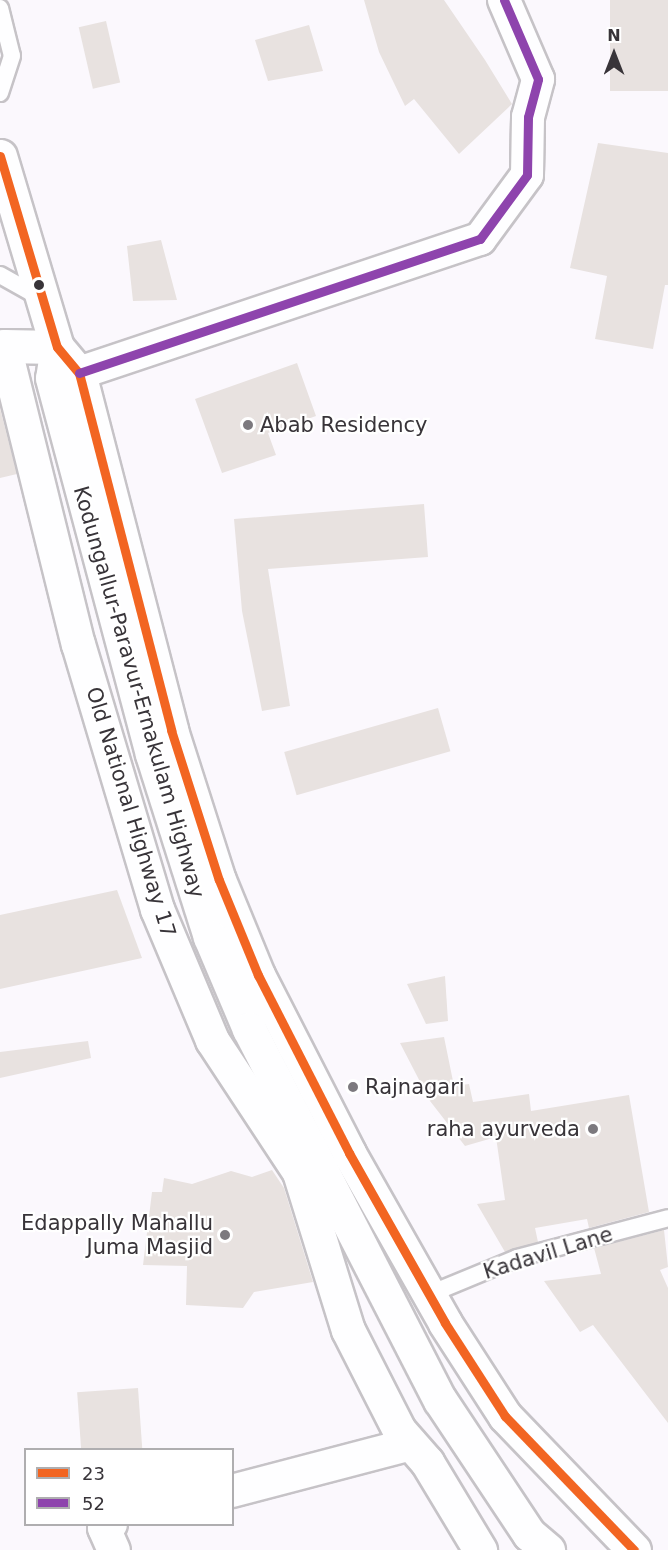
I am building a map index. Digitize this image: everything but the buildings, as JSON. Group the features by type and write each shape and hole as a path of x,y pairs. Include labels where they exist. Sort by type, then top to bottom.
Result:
{"main road":[{"name":"Kodungallur-Paravur-Ernakulam Highway","path":"0,156 57,347 79,373 171,730 219,880 306,1074 430,1294 505,1416 634,1550"},
{"name":"Old National Highway 17","path":"57,347 4,346 78,644 157,909 212,1040 307,1166 348,1330 399,1430 427,1462 480,1550"},
{"name":"Kodungallur-Paravur-Ernakulam Highway","path":"57,347 52,378 179,845 210,937 307,1166"},
{"path":"307,1166 440,1400 529,1534 548,1550"}],"street":[{"path":"79,373 480,239 527,175 528,117 538,79 504,0"},
{"path":"234,1490 411,1444"}],"lane":[{"path":"0,8 12,56 0,93"},
{"path":"0,275 42,298"},
{"name":"Kadavil Lane","path":"430,1294 517,1258 668,1218"}],"transit line":[{"name":"52","path":"79,373 480,239 527,175 528,117 538,79 504,0"},
{"name":"23","path":"0,156 57,347 79,373 171,730 219,880 258,975 349,1153 445,1323 505,1416 634,1550"}],"place":[{"name":"Abab Residency","path":"248,425"},
{"name":"Rajnagari","path":"353,1087"},
{"name":"raha ayurveda","path":"593,1129"},
{"name":"Edappally Mahallu Juma Masjid","path":"225,1235"}]}
